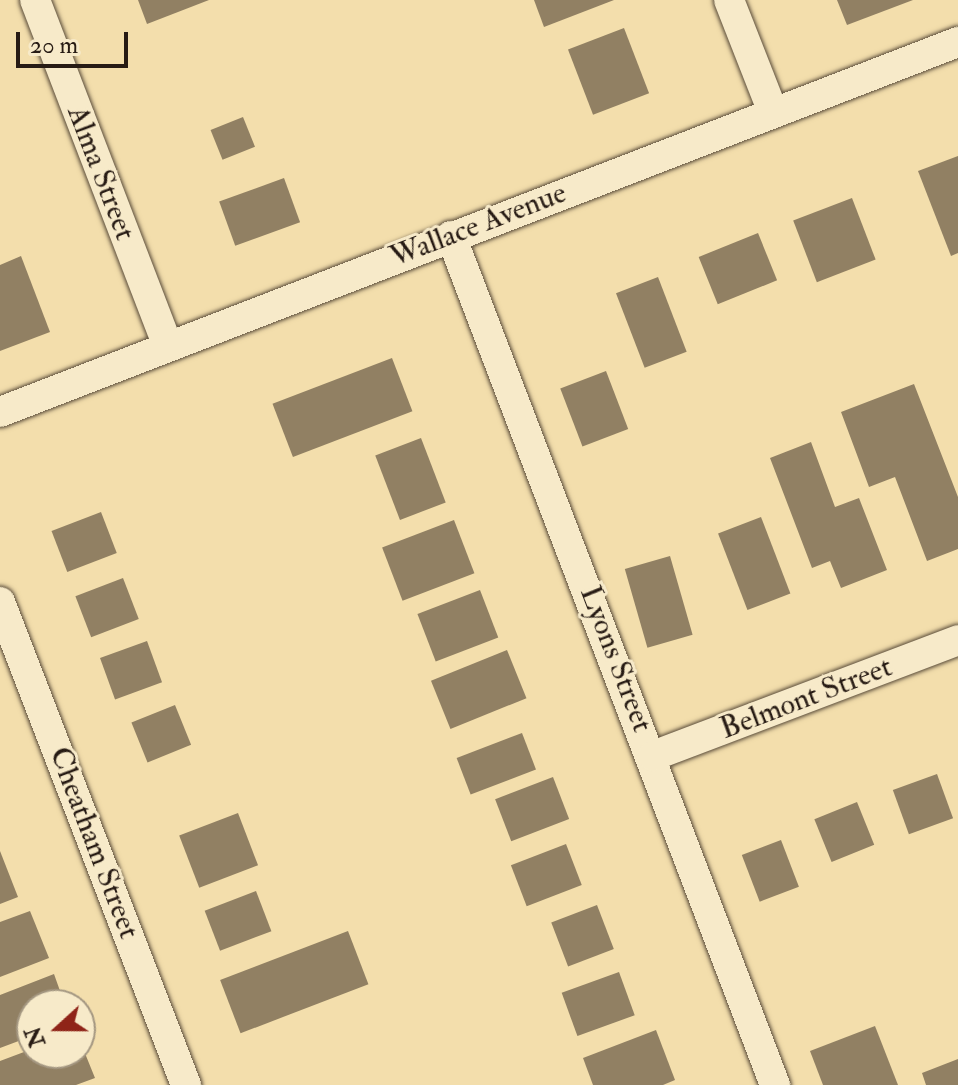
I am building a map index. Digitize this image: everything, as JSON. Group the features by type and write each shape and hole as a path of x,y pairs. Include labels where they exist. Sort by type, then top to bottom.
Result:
{"street":[{"name":"Alma Street","path":"35,0 168,346"},
{"path":"729,0 772,110"},
{"name":"Wallace Avenue","path":"0,412 772,110 958,42"},
{"name":"Lyons Street","path":"451,236 653,756 775,1085"},
{"name":"Cheatham Street","path":"0,602 186,1085"},
{"name":"Belmont Street","path":"653,756 958,640"}],"building":[{"path":"138,0 209,0 147,24"},
{"path":"534,0 614,0 544,27"},
{"path":"837,0 913,0 847,25"},
{"path":"624,28 649,93 593,115 568,50"},
{"path":"243,117 255,147 223,160 211,130"},
{"path":"958,156 958,253 951,256 918,171"},
{"path":"284,178 300,222 235,246 219,202"},
{"path":"852,198 876,260 817,282 793,221"},
{"path":"758,233 777,280 718,304 699,257"},
{"path":"21,256 50,332 0,351 0,265"},
{"path":"658,277 687,352 645,368 616,293"},
{"path":"392,358 412,411 293,457 273,404"},
{"path":"606,371 628,429 582,446 560,389"},
{"path":"914,384 958,497 958,549 927,561 895,477 869,487 841,412"},
{"path":"421,438 446,502 400,520 375,456"},
{"path":"811,442 835,507 859,498 887,570 841,588 830,561 812,568 770,458"},
{"path":"101,512 117,553 67,572 52,531"},
{"path":"761,517 790,594 747,610 718,533"},
{"path":"454,520 474,573 403,601 382,548"},
{"path":"670,556 693,635 647,648 625,569"},
{"path":"123,578 139,619 91,637 75,596"},
{"path":"480,590 498,638 436,662 417,614"},
{"path":"147,641 162,682 115,699 100,658"},
{"path":"507,650 526,698 450,729 431,681"},
{"path":"175,705 191,745 148,762 131,723"},
{"path":"522,733 536,769 471,794 457,758"},
{"path":"937,774 953,818 909,834 893,790"},
{"path":"553,777 569,819 511,841 495,799"},
{"path":"857,802 874,845 832,862 814,819"},
{"path":"238,813 258,865 199,888 179,836"},
{"path":"781,840 799,887 760,902 742,855"},
{"path":"566,844 582,885 527,906 511,865"},
{"path":"0,851 18,897 0,904"},
{"path":"256,891 271,931 220,951 205,911"},
{"path":"597,905 614,949 568,966 551,923"},
{"path":"30,911 49,958 0,977 0,922"},
{"path":"348,931 368,984 241,1033 220,980"},
{"path":"619,972 635,1015 577,1036 562,993"},
{"path":"54,974 59,989 16,989 16,1042 0,1048 0,995"},
{"path":"875,1026 898,1085 823,1085 810,1051"},
{"path":"656,1030 675,1080 663,1085 593,1085 583,1058"},
{"path":"16,1055 16,1069 91,1069 95,1078 76,1085 0,1085 0,1061"},
{"path":"958,1059 958,1085 926,1085 922,1073"}]}
